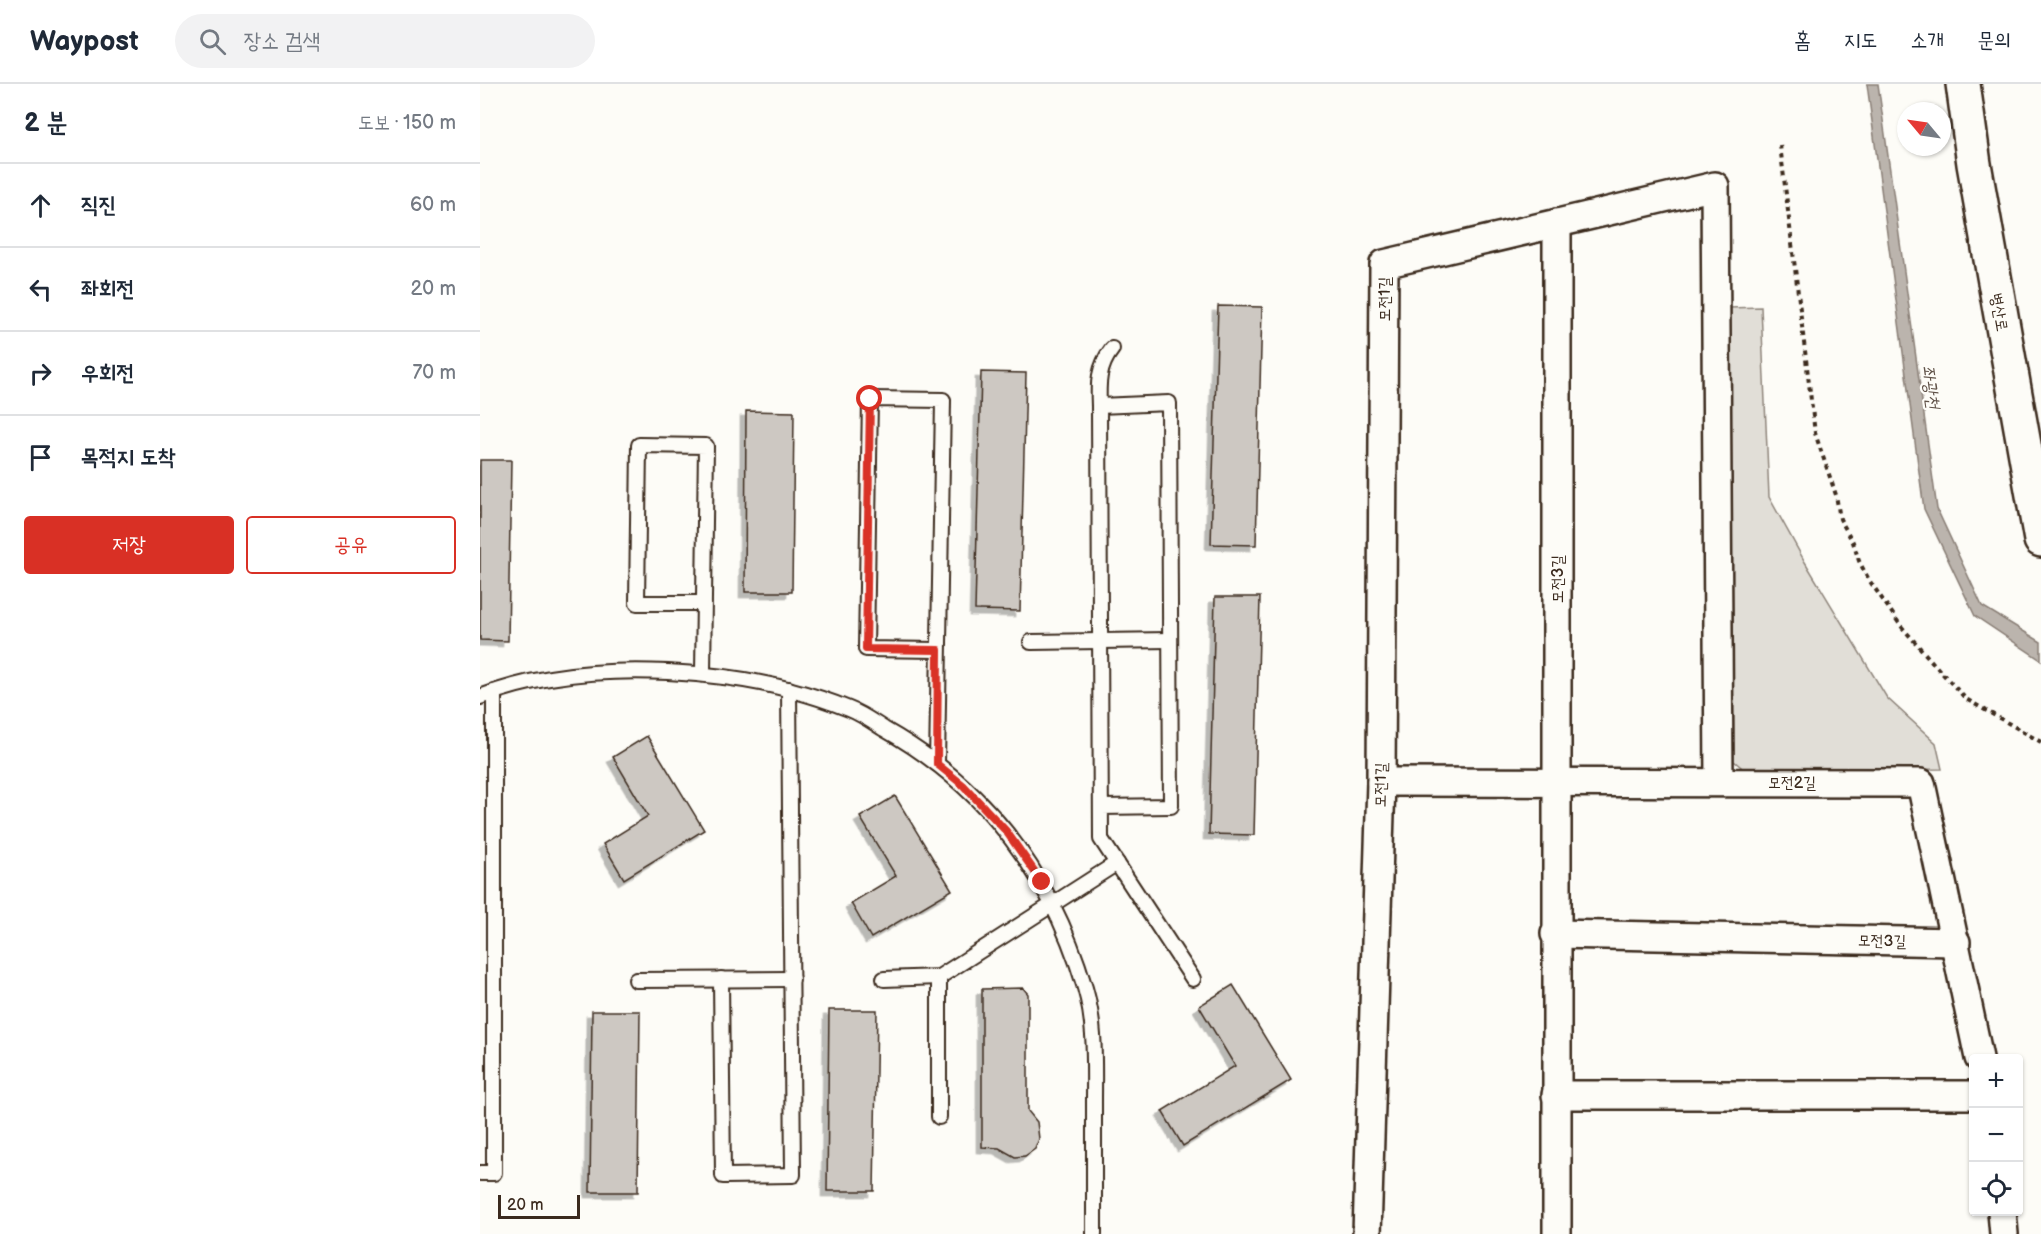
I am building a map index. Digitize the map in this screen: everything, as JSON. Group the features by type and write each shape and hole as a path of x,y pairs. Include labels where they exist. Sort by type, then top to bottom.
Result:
{"street":[{"name":"병산로","path":"1963,84 1974,164 2041,540"},
{"name":"모전1길","path":"1367,1234 1381,782 1384,264 1714,186 1719,782"},
{"name":"모전3길","path":"1557,223 1555,934 1557,1234"},
{"name":"모전2길","path":"1381,782 1921,783 1978,1054"},
{"name":"모전3길","path":"1555,934 1956,942"},
{"path":"1556,1095 1969,1095"},
{"path":"2002,1216 2004,1234"}],"lane":[{"path":"1112,349 1103,360 1098,381 1101,839 1193,979"},
{"path":"937,764 943,400 870,399 866,649 938,650"},
{"path":"1099,406 1169,403 1171,806 1101,807"},
{"path":"703,674 704,603 706,446 639,445 636,603 704,603"},
{"path":"1031,642 1170,640"},
{"path":"480,698 543,679 586,673 643,671 703,674 789,689 851,710 913,745 963,785 1006,831 1042,882 1064,927 1086,990 1094,1037 1094,1234"},
{"path":"721,980 723,1176 793,1175 789,689"},
{"path":"480,1173 494,1173 487,986 494,692"},
{"path":"884,979 939,977 1117,863"},
{"path":"939,977 939,1117"},
{"path":"636,980 792,979"}],"path":[{"path":"1780,145 1815,433 1836,495 1840,519 1853,542 1859,561 1869,580 1901,626 1941,672 1966,699 2041,742"}],"shaded area":[{"name":"좌광천","path":"1867,84 1878,84 1937,509 1982,606 2041,642 2041,660 1975,616 1924,509"},
{"path":"1761,307 1769,497 1805,562 1887,698 1936,743 1942,769 1746,771 1734,761 1729,308"}],"building":[{"path":"1218,306 1262,307 1256,545 1211,544"},
{"path":"981,372 1026,373 1020,611 975,610"},
{"path":"746,411 794,412 792,592 745,592"},
{"path":"480,460 511,460 508,641 480,640"},
{"path":"1215,597 1260,597 1254,835 1209,834"},
{"path":"647,736 704,830 624,879 603,844 648,816 613,757"},
{"path":"895,796 952,890 871,938 851,903 896,876 860,817"},
{"path":"1233,985 1291,1080 1183,1146 1162,1111 1235,1066 1199,1006"},
{"path":"1023,988 1028,994 1028,1111 1037,1122 1039,1139 1035,1149 1025,1156 1015,1157 999,1148 982,1147 982,989"},
{"path":"829,1010 877,1010 874,1191 827,1191"},
{"path":"592,1011 640,1011 638,1192 590,1192"}],"route":[{"path":"870,399 866,649 938,650 937,764 963,785 1006,831 1042,882"}]}
